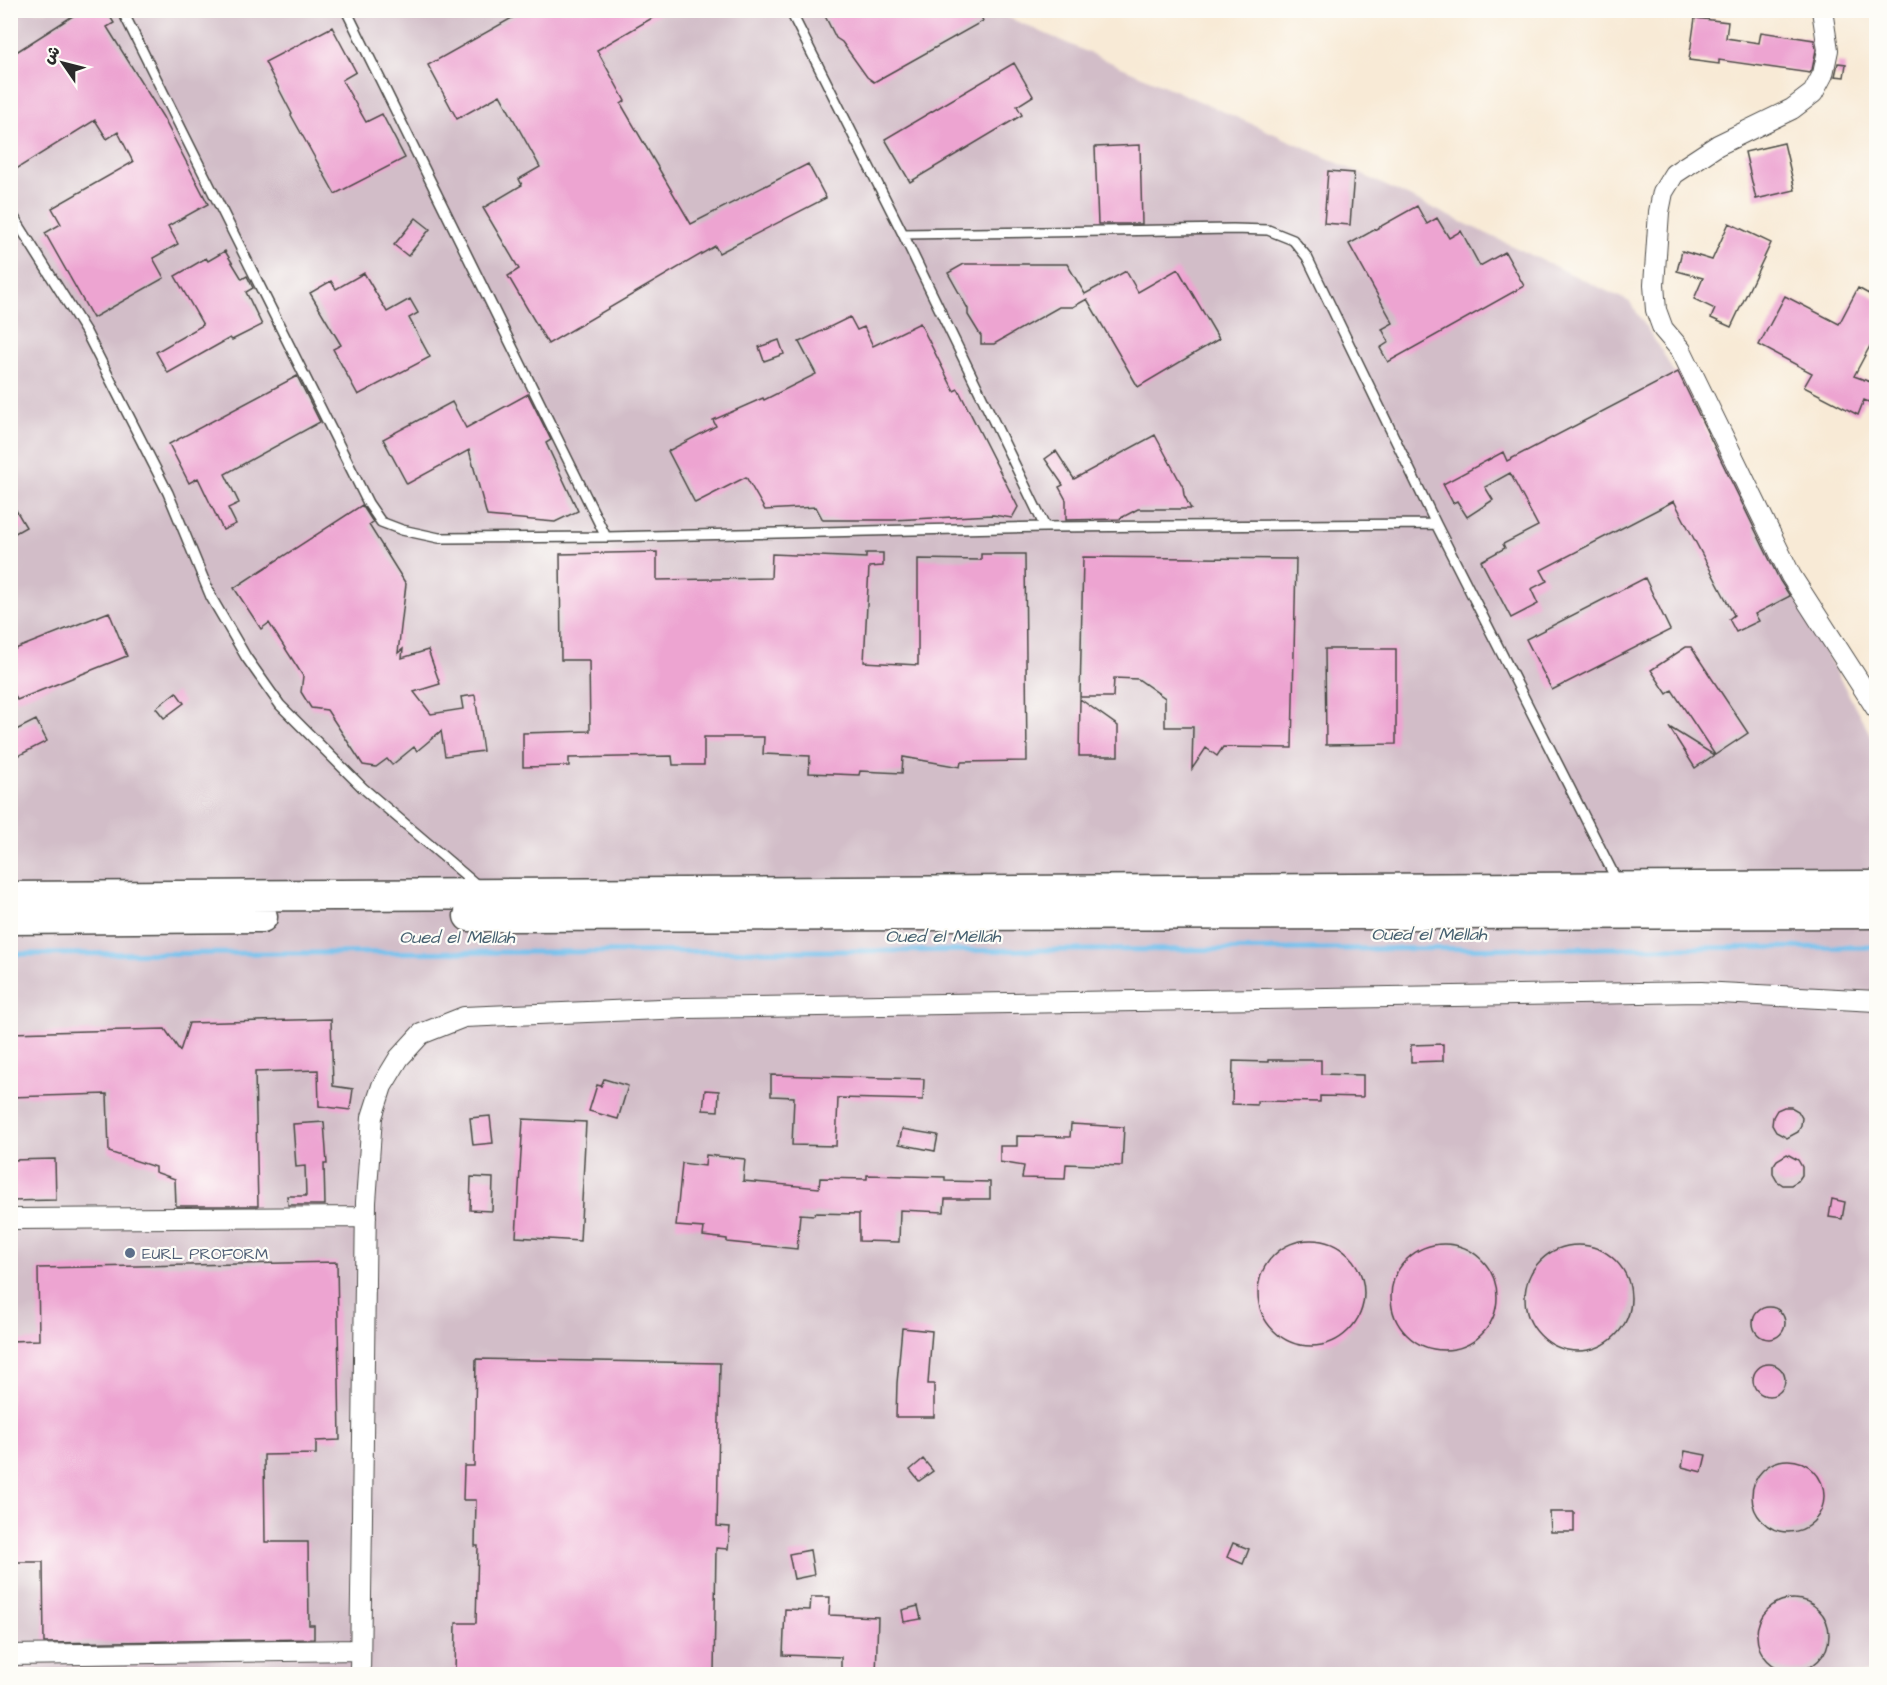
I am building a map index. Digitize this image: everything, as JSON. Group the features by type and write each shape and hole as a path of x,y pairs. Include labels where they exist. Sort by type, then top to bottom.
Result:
{"main road":[{"path":"10,919 1624,899 1876,886"},
{"path":"10,897 489,895 1624,899 1876,912"}],"street":[{"path":"1822,10 1828,50 1823,74 1813,93 1792,109 1718,145 1674,174 1663,192 1659,212 1654,285 1656,310 1663,329 1681,350 1791,576 1876,708"},
{"path":"360,1674 366,1217 372,1117 382,1086 399,1058 421,1034 464,1017 685,1008 1701,992 1876,1001"},
{"path":"10,1219 366,1217"},
{"path":"10,1655 360,1650"}],"lane":[{"path":"122,10 364,496 381,522 402,530 439,538 606,537 1045,527 1436,524"},
{"path":"346,10 606,537"},
{"path":"790,10 903,234 1045,527"},
{"path":"10,211 86,332 168,493 211,597 246,657 280,705 363,788 489,895"},
{"path":"903,234 1233,229 1268,230 1293,240 1307,258 1436,524 1624,899"}],"shaded area":[{"path":"11,11 993,11 1302,146 1630,302 1663,353 1876,745 1876,1674 11,1674"}],"building":[{"path":"82,10 106,10 114,23 107,27 163,117 208,204 168,226 178,244 153,258 164,278 93,318 45,233 61,224 52,208 133,162 118,132 107,139 95,120 10,173 10,56"},
{"path":"526,10 666,10 597,50 625,101 621,104 691,224 808,164 826,198 719,253 715,246 548,344 508,276 519,269 483,208 522,185 519,179 540,167 500,95 457,119 428,65"},
{"path":"822,10 978,10 983,21 874,82 867,77 842,42 836,38"},
{"path":"1695,18 1728,22 1726,38 1759,43 1761,32 1814,40 1816,50 1812,70 1810,73 1719,60 1719,64 1689,60"},
{"path":"332,27 356,72 342,80 366,122 382,114 405,158 335,194 291,115 265,62"},
{"path":"1014,63 1033,96 1017,106 1022,115 910,182 885,139"},
{"path":"1838,63 1846,64 1844,77 1835,76"},
{"path":"1784,143 1795,190 1756,199 1745,152"},
{"path":"1140,145 1142,224 1098,224 1095,147"},
{"path":"1328,171 1354,173 1350,225 1324,223"},
{"path":"1417,206 1427,224 1437,218 1449,238 1461,231 1480,266 1505,252 1524,286 1388,362 1380,348 1389,342 1382,329 1393,323 1349,244"},
{"path":"416,218 430,229 408,256 394,245"},
{"path":"1729,223 1771,243 1731,327 1711,318 1715,309 1694,299 1703,278 1677,271 1682,251 1712,260"},
{"path":"225,251 242,279 247,276 253,288 246,292 262,325 232,340 230,338 168,373 156,352 203,325 175,276 206,258 208,261"},
{"path":"964,264 1067,264 1085,294 1126,271 1138,292 1178,269 1219,339 1138,387 1087,299 1073,307 1059,307 994,344 981,344 981,336 948,273"},
{"path":"364,273 387,312 410,299 418,313 409,318 430,357 358,395 333,349 341,345 310,293 331,281 336,289"},
{"path":"1858,288 1876,298 1876,350 1870,346 1854,376 1876,384 1876,390 1871,403 1864,400 1858,415 1804,387 1812,373 1759,345 1785,296 1839,324"},
{"path":"850,317 857,330 864,327 873,346 920,323 954,391 958,389 1018,507 1012,518 993,515 893,520 823,520 816,507 765,510 746,477 695,503 668,451 716,426 713,420 763,398 764,400 816,374 799,342"},
{"path":"779,340 784,354 764,361 759,347"},
{"path":"1678,372 1780,581 1790,596 1755,614 1759,621 1736,632 1729,619 1734,615 1674,501 1541,570 1547,581 1531,589 1538,604 1511,618 1481,561 1505,548 1503,544 1538,526 1510,473 1485,487 1493,500 1467,517 1457,501 1453,503 1443,484 1503,452 1507,461"},
{"path":"297,376 320,422 225,474 239,503 228,508 236,524 223,530 198,478 189,483 169,444"},
{"path":"528,394 551,440 546,443 578,511 555,522 487,516 469,450 407,484 383,439 452,402 466,428"},
{"path":"1155,435 1183,487 1191,509 1138,509 1119,519 1066,520 1066,500 1059,487 1063,485 1045,459 1056,451 1074,479"},
{"path":"10,500 26,527 10,536"},
{"path":"362,505 373,522 369,525 406,584 398,653 403,649 402,658 428,650 440,684 414,692 431,714 463,709 461,697 475,695 483,751 445,756 441,731 417,751 414,747 392,765 387,759 376,767 363,765 327,710 311,708 301,692 303,676 269,623 261,629 234,588"},
{"path":"657,552 657,580 771,578 772,554 866,558 866,553 883,553 883,566 869,567 864,662 918,665 918,559 981,560 981,554 1025,554 1027,761 961,762 960,767 903,757 902,773 860,771 859,775 809,773 810,756 763,754 764,737 704,737 704,765 673,765 672,756 569,758 569,766 523,767 523,733 590,731 589,660 561,660 560,554"},
{"path":"1083,557 1296,559 1292,748 1223,747 1217,756 1206,748 1192,769 1193,727 1165,727 1165,698 1138,679 1114,678 1113,697 1080,697"},
{"path":"1645,578 1670,630 1552,690 1526,639"},
{"path":"109,612 127,656 17,700 10,684 10,651"},
{"path":"1686,647 1691,647 1748,733 1715,755 1672,690 1667,694 1651,670"},
{"path":"1325,649 1396,649 1396,744 1326,745"},
{"path":"176,692 184,703 164,718 156,708"},
{"path":"1080,699 1118,726 1118,756 1079,756"},
{"path":"36,720 47,741 10,760 10,733"},
{"path":"1669,727 1714,755 1695,768"},
{"path":"331,1019 333,1086 353,1089 350,1110 319,1106 318,1070 255,1072 258,1206 176,1206 175,1179 155,1172 155,1167 109,1152 107,1094 10,1097 10,1033 165,1029 180,1051 189,1023"},
{"path":"1443,1044 1443,1061 1411,1062 1411,1045"},
{"path":"1268,1060 1321,1060 1321,1074 1363,1075 1363,1097 1320,1096 1320,1102 1257,1101 1257,1105 1232,1104 1233,1061 1268,1062"},
{"path":"771,1075 924,1079 923,1100 838,1098 836,1146 792,1145 794,1097 771,1096"},
{"path":"604,1079 628,1086 618,1119 589,1111 597,1085 601,1086"},
{"path":"705,1090 719,1091 718,1111 703,1110"},
{"path":"1791,1107 1798,1111 1802,1118 1798,1132 1787,1138 1776,1132 1772,1125 1777,1110"},
{"path":"490,1116 493,1143 473,1145 470,1118"},
{"path":"523,1119 586,1122 580,1241 516,1237"},
{"path":"324,1122 327,1164 324,1164 325,1205 288,1205 287,1196 306,1196 305,1166 296,1167 293,1124"},
{"path":"1071,1124 1124,1127 1122,1166 1066,1164 1065,1179 1022,1178 1024,1166 1000,1162 1000,1146 1017,1146 1017,1136 1070,1137"},
{"path":"902,1129 938,1135 935,1151 899,1144"},
{"path":"1787,1154 1798,1160 1802,1167 1802,1175 1791,1185 1783,1185 1773,1174 1773,1166 1777,1160"},
{"path":"706,1155 745,1159 743,1181 819,1188 820,1178 867,1179 867,1175 945,1177 945,1181 990,1182 990,1199 945,1199 944,1212 900,1210 899,1242 859,1241 859,1214 815,1213 814,1215 800,1214 797,1249 727,1242 727,1239 703,1236 704,1228 676,1226 682,1163 705,1166"},
{"path":"55,1159 56,1200 10,1201 10,1160"},
{"path":"471,1177 493,1178 492,1211 470,1210"},
{"path":"1832,1199 1845,1202 1842,1219 1829,1217"},
{"path":"1311,1240 1331,1244 1349,1255 1360,1273 1364,1293 1360,1313 1349,1331 1331,1342 1311,1346 1291,1342 1273,1331 1262,1313 1258,1293 1262,1273 1273,1255 1291,1244"},
{"path":"1444,1244 1464,1248 1482,1259 1493,1277 1497,1297 1493,1317 1482,1335 1464,1346 1444,1350 1424,1346 1406,1335 1395,1317 1391,1297 1395,1277 1406,1259 1424,1248"},
{"path":"1578,1245 1598,1249 1616,1260 1627,1278 1631,1298 1627,1318 1616,1336 1598,1347 1578,1351 1558,1347 1540,1336 1529,1318 1525,1298 1529,1278 1540,1260 1558,1249"},
{"path":"337,1262 340,1440 316,1441 316,1454 264,1455 265,1542 308,1542 309,1625 314,1625 314,1639 44,1643 43,1562 10,1562 10,1341 39,1340 38,1268"},
{"path":"1769,1307 1780,1312 1785,1323 1780,1334 1769,1339 1758,1334 1753,1323 1758,1312"},
{"path":"902,1328 932,1331 928,1384 934,1384 934,1417 896,1417"},
{"path":"476,1359 720,1363 717,1526 730,1527 728,1549 716,1548 714,1674 455,1674 456,1623 476,1623 478,1546 475,1546 476,1500 463,1500 464,1466 474,1466"},
{"path":"1769,1364 1780,1369 1785,1380 1780,1391 1769,1396 1758,1391 1753,1380 1758,1369"},
{"path":"1685,1451 1706,1455 1702,1472 1682,1467"},
{"path":"923,1459 933,1471 919,1481 910,1470"},
{"path":"1795,1460 1814,1470 1822,1482 1824,1496 1822,1510 1814,1522 1802,1530 1781,1532 1762,1522 1754,1510 1752,1489 1762,1470 1774,1462"},
{"path":"1550,1512 1574,1512 1574,1532 1551,1532"},
{"path":"1233,1543 1249,1549 1243,1564 1227,1557"},
{"path":"810,1550 814,1575 794,1579 789,1554"},
{"path":"811,1597 830,1597 829,1615 878,1617 876,1674 841,1674 841,1657 783,1655 785,1609 810,1610"},
{"path":"1800,1599 1819,1609 1827,1621 1829,1635 1827,1649 1819,1661 1807,1669 1786,1671 1767,1661 1759,1649 1757,1628 1767,1609 1779,1601"},
{"path":"918,1606 921,1619 904,1622 902,1610"}],"waterway":[{"name":"Oued el Mellah","path":"10,954 1876,947"}],"place":[{"name":"EURL PROFORM","path":"130,1253"}]}
